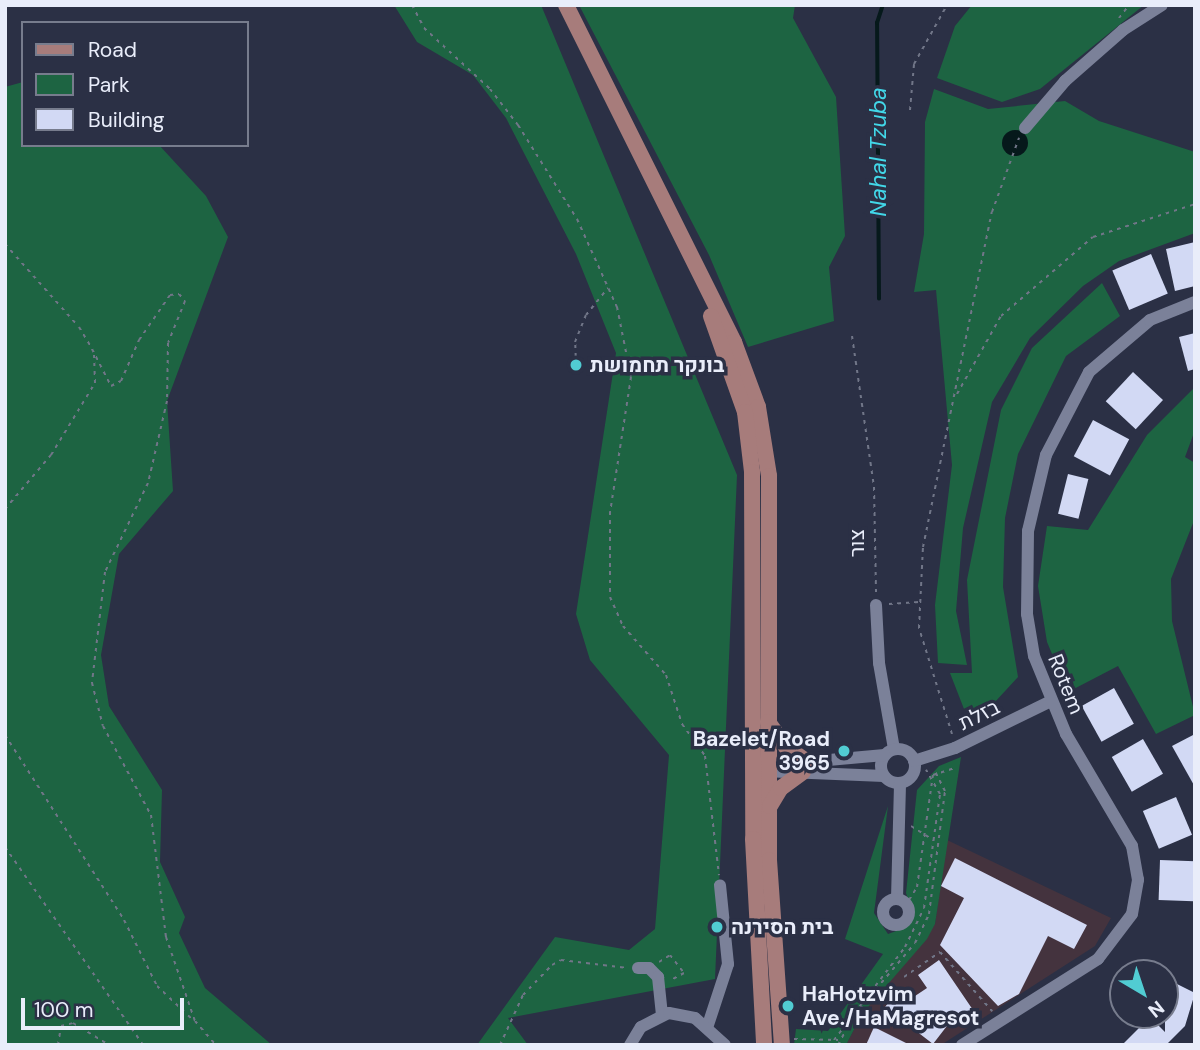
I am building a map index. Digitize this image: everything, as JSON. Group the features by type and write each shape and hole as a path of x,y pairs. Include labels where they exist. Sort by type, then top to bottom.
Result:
{"main road":[{"path":"566,5 734,342 764,437 768,722 763,768 782,1042"},
{"path":"671,212 735,378 749,438 763,768 764,1044"},
{"path":"768,722 806,768 780,788 768,812"}],"street":[{"path":"1025,128 1065,81 1123,30 1162,5"},
{"name":"Rotem","path":"962,1045 998,1019 1098,959 1124,930 1136,897 1136,863 1125,828 1049,702 1034,656 1025,572 1046,455 1089,372 1150,320 1195,303"},
{"path":"876,605 879,663 890,752 884,776"},
{"name":"בזלת","path":"918,760 955,748 1049,702"},
{"path":"806,768 890,752 918,760 912,775 900,783"},
{"path":"763,768 806,768 884,776 900,783"},
{"path":"900,783 901,902"},
{"path":"708,1025 729,964 720,886"},
{"path":"649,971 662,1015"},
{"path":"630,1045 642,1027 662,1015 682,1014 708,1025 724,1044"}],"path":[{"path":"412,5 424,28 490,89 518,125 577,219 609,288 627,338 631,377 610,512 610,597 623,626 666,676 682,724 705,756 720,886"},
{"path":"910,110 914,64 947,5"},
{"path":"955,748 919,628 923,547 957,395 960,355 992,212 1025,128"},
{"path":"957,395 1001,316 1093,237 1195,204"},
{"path":"5,244 92,349 111,386 121,381 139,340 170,295 179,294 185,301 168,343 167,401 148,483 105,572 92,672 103,726 151,815 161,917 195,1021"},
{"path":"576,365 575,342 586,315 609,288"},
{"name":"צור","path":"852,336 874,486 876,605"},
{"path":"5,509 51,455 95,383 99,369 92,349"},
{"path":"876,605 920,602"},
{"path":"5,736 124,920 157,986 195,1021 216,1045"},
{"path":"838,1045 839,1040 923,931 945,791 939,774 918,760"},
{"path":"901,902 916,887 933,775 954,768"},
{"path":"900,819 934,841"},
{"path":"5,847 144,1045"},
{"path":"904,977 940,953 998,1019"},
{"path":"500,1045 523,995 552,965 561,960 649,971 674,980 684,973 670,955 649,971"},
{"path":"58,1045 61,1026 73,1023 109,1045"},
{"path":"782,1042 839,1040"}],"shaded area":[{"path":"1015,130 1025,133 1028,143 1025,153 1015,156 1005,153 1002,143 1005,133"},
{"path":"947,840 1111,918 1095,946 941,1045 846,1045 862,1014 935,924"}],"green space":[{"path":"394,5 541,5 737,475 715,979 508,1018 528,1045 477,1045 555,937 629,950 655,929 669,755 590,660 576,614 616,353 576,254 506,118 473,75 417,42"},
{"path":"579,5 795,5 793,18 836,97 845,236 829,267 834,321 748,347 709,255"},
{"path":"972,5 1144,5 1040,89 1002,102 937,78 955,26"},
{"path":"21,83 21,147 161,147 206,196 228,237 167,401 173,491 119,554 101,655 109,706 162,790 160,862 185,917 179,933 205,988 272,1045 5,1045 5,87"},
{"path":"934,89 988,109 1065,101 1099,121 1195,152 1195,233 1119,261 1083,286 1030,338 992,402 963,528 956,611 967,665 938,663 935,605 952,465 936,290 914,292 924,234 925,122"},
{"path":"1102,283 1120,316 1066,356 1018,454 1005,518 1003,587 1018,677 994,703 976,712 964,709 950,673 972,673 967,580 1001,410 1032,348"},
{"path":"1195,387 1195,430 1185,457 1195,463 1195,518 1171,579 1172,621 1195,715 1156,734 1118,666 1068,692 1047,642 1038,586 1047,526 1088,530 1147,435"},
{"path":"961,757 935,924 927,939 862,1014 846,1045 794,1045 796,1029 828,1031 883,954 845,939 888,806 874,913 888,934 907,927 913,914 906,893 917,790 939,766"}],"building":[{"path":"1195,242 1195,286 1175,291 1166,249"},
{"path":"1151,254 1168,294 1129,310 1112,270"},
{"path":"1195,333 1195,369 1188,371 1179,337"},
{"path":"1133,372 1163,400 1136,429 1106,401"},
{"path":"1093,420 1129,439 1110,475 1074,456"},
{"path":"1068,474 1088,479 1078,519 1058,514"},
{"path":"1114,688 1134,724 1102,742 1082,706"},
{"path":"1195,734 1195,787 1172,746"},
{"path":"1143,739 1163,774 1132,792 1112,757"},
{"path":"1176,797 1192,835 1159,849 1143,811"},
{"path":"955,858 1087,925 1074,949 1048,936 1019,994 998,1006 940,945 964,898 941,886"},
{"path":"1160,860 1195,861 1194,901 1159,900"},
{"path":"939,960 973,1010 950,1022 933,1044 885,1007 900,988 912,998 927,988 918,975"},
{"path":"1179,985 1195,993 1185,1026 1166,1045 1122,1045 1138,1029 1162,1029 1165,1032 1165,1029 1179,1029"},
{"path":"874,1027 910,1045 866,1045"}],"waterway":[{"name":"Nahal Tzuba","path":"879,299 877,23 883,5"}],"place":[{"name":"בונקר תחמושת","path":"576,365"},
{"name":"Bazelet/Road 3965","path":"844,751"},
{"name":"בית הסירנה","path":"717,927"},
{"name":"HaHotzvim Ave./HaMagresot","path":"788,1006"}]}
